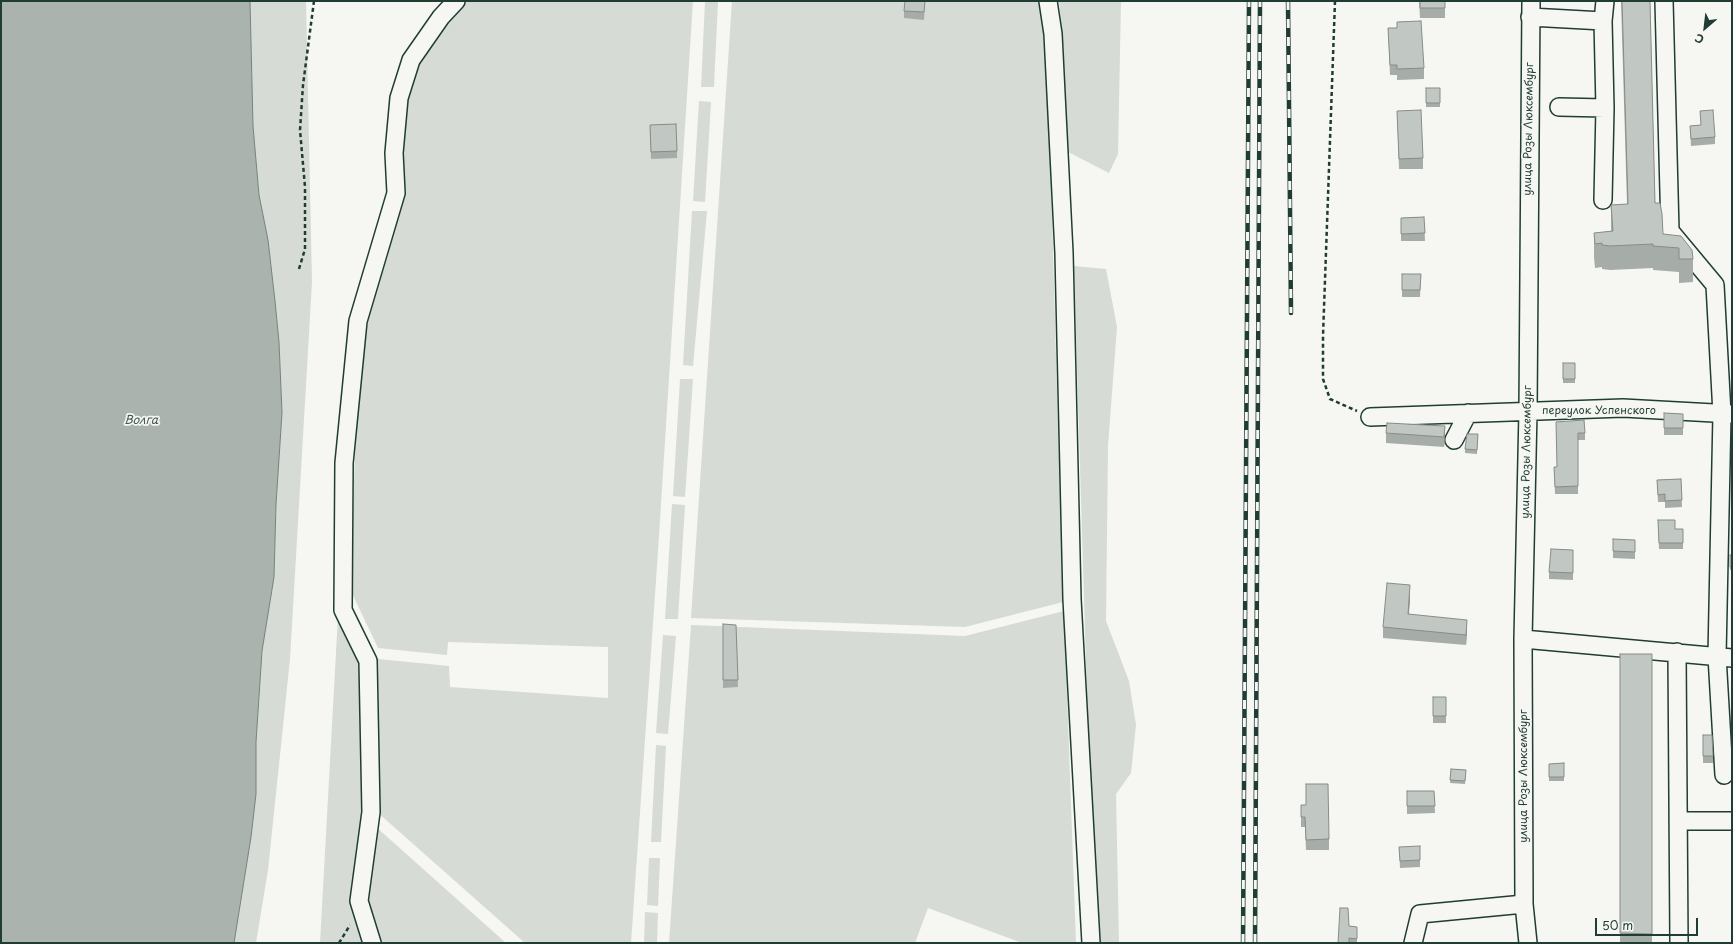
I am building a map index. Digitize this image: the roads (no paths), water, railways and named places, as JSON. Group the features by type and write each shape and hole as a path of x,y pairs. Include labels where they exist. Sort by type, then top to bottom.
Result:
{"street":[{"path":"372,943 359,901 371,812 368,661 343,610 344,463 358,321 396,193 394,153 399,98 411,60 441,17 456,1"},
{"path":"1048,1 1052,34 1064,254 1072,599 1091,943"},
{"path":"1603,200 1605,1"},
{"path":"1664,1 1670,232 1715,285 1727,414 1724,775"},
{"path":"1531,9 1604,21"},
{"name":"улица Розы Люксембург","path":"1528,943 1524,904 1524,639 1528,411 1531,9"},
{"path":"1559,107 1605,108"},
{"name":"переулок Успенского","path":"1370,416 1623,408 1727,414"},
{"path":"1454,440 1468,413"},
{"path":"1524,639 1725,657"},
{"path":"1677,652 1679,943"},
{"path":"1678,821 1732,821"},
{"path":"1413,943 1420,914 1524,904"}],"water":[{"name":"Волга","path":"1,1 250,1 253,126 259,195 268,240 275,301 279,342 282,413 276,504 274,577 262,651 256,742 256,794 251,837 234,943 1,943"}],"railway":[{"path":"1243,943 1249,1"},
{"path":"1255,943 1260,1"},
{"path":"1288,1 1291,313"}]}
